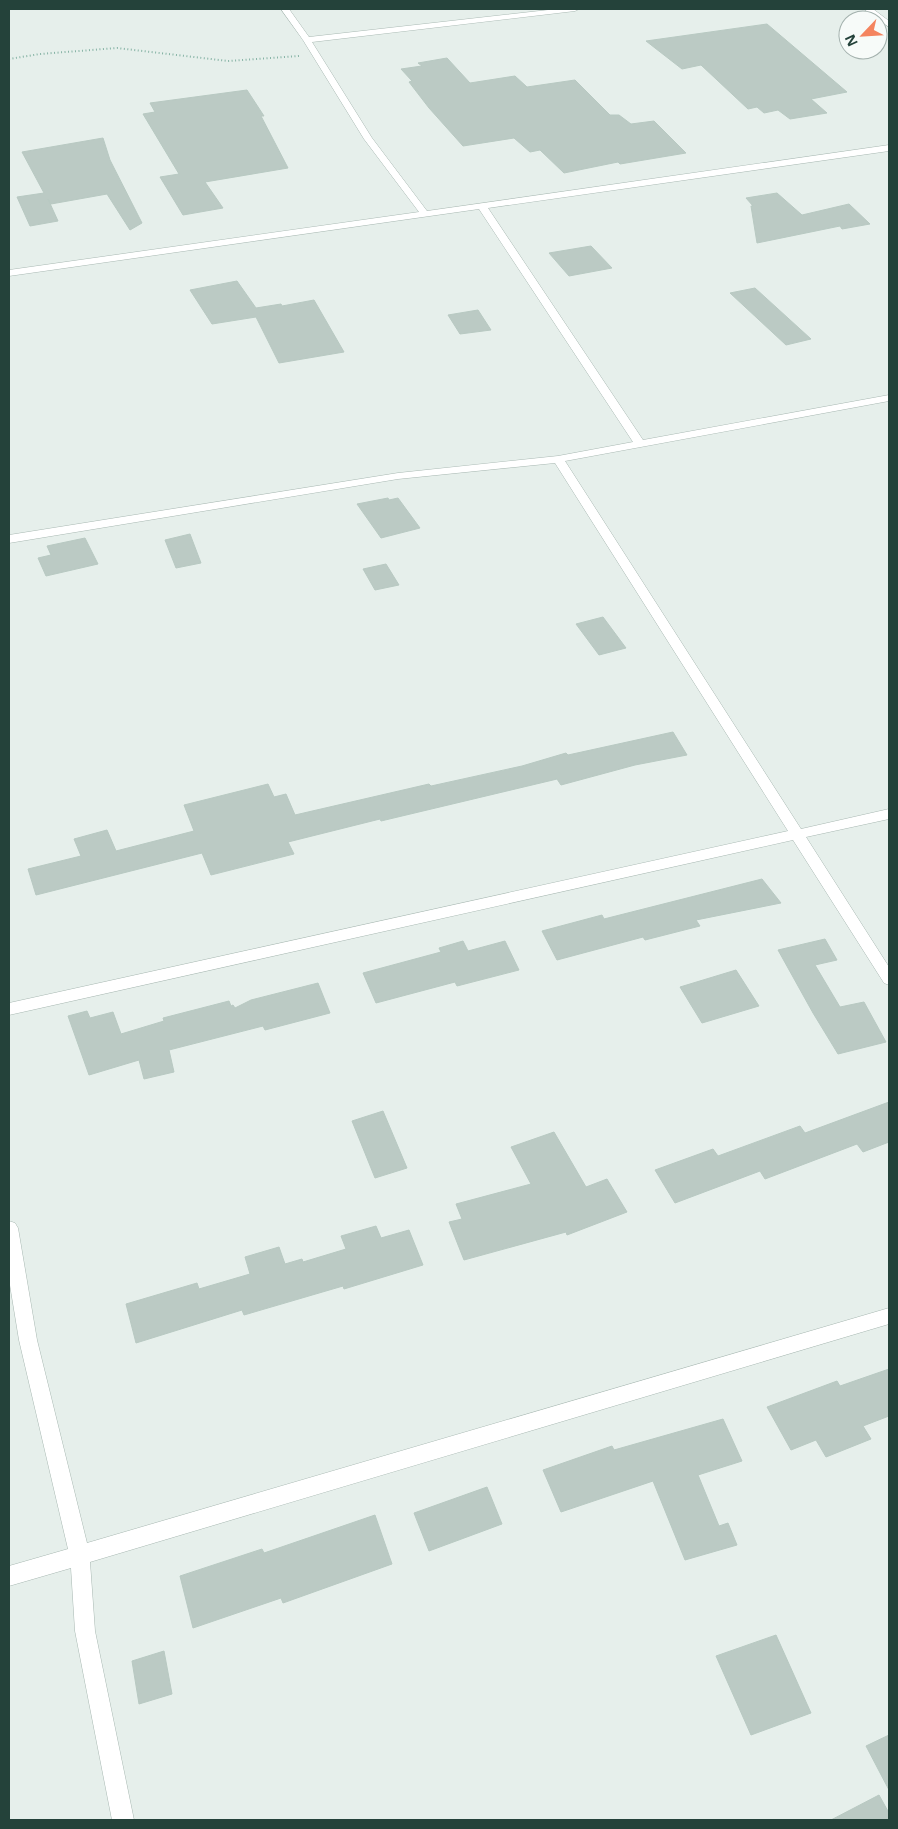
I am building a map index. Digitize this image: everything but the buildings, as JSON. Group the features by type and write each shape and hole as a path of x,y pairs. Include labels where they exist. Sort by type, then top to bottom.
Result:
{"street":[{"path":"285,9 307,40 368,138 425,214"},
{"path":"307,40 575,9"},
{"path":"868,9 889,25"},
{"path":"9,273 889,148"},
{"path":"482,206 639,442"},
{"path":"9,539 398,476 558,459 639,442 889,398"},
{"path":"558,459 889,979"},
{"path":"9,1010 889,814"},
{"path":"9,1228 28,1340 80,1556 85,1631 123,1820"},
{"path":"9,1576 889,1316"}],"path":[{"path":"9,59 40,54 117,48 228,60 316,54"}]}
